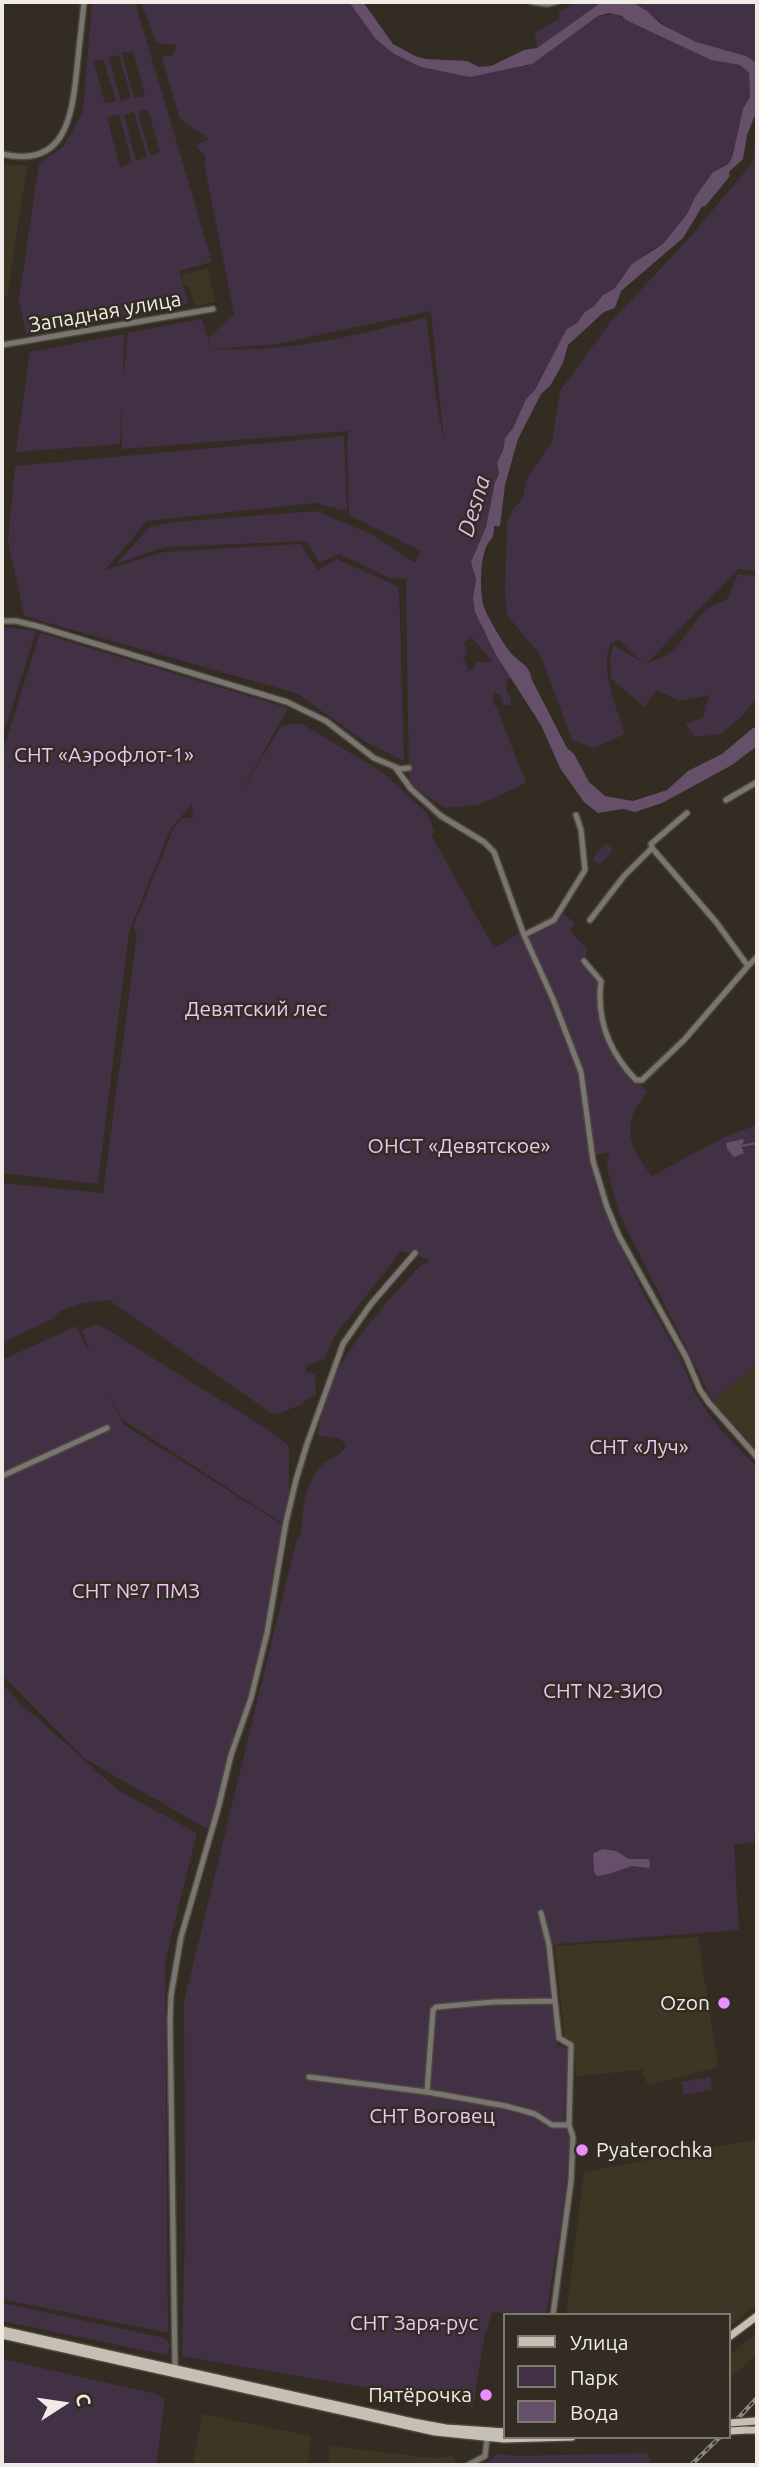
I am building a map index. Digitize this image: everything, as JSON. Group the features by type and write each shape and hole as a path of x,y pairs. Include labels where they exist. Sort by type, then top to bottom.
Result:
{"main road":[{"path":"731,2336 757,2316"},
{"path":"2,2330 435,2432 504,2438"},
{"path":"2,2335 435,2426 504,2432"},
{"path":"731,2423 757,2424"},
{"path":"731,2431 747,2430 757,2424"}],"street":[{"path":"2,154 18,157 38,155 55,144 68,124 74,106 84,2"},
{"path":"532,2 556,2"},
{"name":"Западная улица","path":"2,345 213,309"},
{"path":"2,621 37,626 287,702 326,721 374,758 395,767 409,768"},
{"path":"395,767 411,789 441,816 473,835 494,852 524,935 553,999 581,1072 593,1161 619,1236 686,1357 700,1390 757,1457"},
{"path":"726,800 757,782"},
{"path":"590,920 624,876 652,848 651,844 687,813"},
{"path":"524,935 554,920 585,870 581,830 576,815"},
{"path":"652,848 716,922 748,966"},
{"path":"584,961 601,981 599,1014 610,1044 622,1065 636,1080 642,1080 684,1040 757,957"},
{"path":"179,2371 170,2021 171,1995 181,1937 231,1755 251,1698 267,1633 289,1512 307,1444 343,1344 371,1304 415,1253"},
{"path":"2,1476 107,1428"},
{"path":"541,1913 549,1945 559,2038 572,2045 569,2125 573,2137 571,2181 553,2313"},
{"path":"427,2092 433,2010 436,2007 493,2002 555,2001"},
{"path":"309,2077 427,2092 506,2106 535,2113 552,2125 569,2125"},
{"path":"468,2465 485,2456 487,2438"}],"shaded area":[{"path":"2,164 27,166 7,297 2,296"},
{"path":"208,268 215,302 195,306 189,286 184,286 182,275"},
{"path":"757,1363 757,1450 713,1401"},
{"path":"698,1937 718,2067 648,2085 642,2070 576,2076 575,2043 565,2039 555,1946"},
{"path":"757,2139 757,2305 731,2324 731,2313 566,2313 584,2172"},
{"path":"757,2332 757,2355 731,2377 731,2354"},
{"path":"202,2414 311,2436 308,2465 193,2465"},
{"path":"330,2446 433,2458 453,2456 457,2465 328,2465"}],"green space":[{"path":"92,2 135,2 212,262 179,271 188,304 26,334 19,300 39,163 63,147 83,113","holes":["133,51 145,96 134,98 122,53","119,55 131,98 121,102 109,57","103,59 116,101 105,104 94,62","148,109 160,152 150,156 138,112","134,112 147,157 136,161 124,115","119,114 132,163 120,167 107,118"]},
{"path":"141,2 349,2 375,38 421,67 527,66 598,16 615,14 711,60 740,65 749,73 750,98 743,109 732,158 712,172 687,214 663,244 652,249 621,278 614,289 603,295 577,323 566,330 535,390 526,399 513,428 505,438 503,451 497,462 499,474 486,527 471,562 476,580 473,599 475,612 510,677 506,691 511,698 510,705 503,705 500,695 494,693 493,703 526,783 478,805 445,808 409,784 406,579 390,578 339,554 319,563 307,541 165,547 116,564 150,527 173,522 316,511 371,534 415,563 421,551 349,515 349,431 122,449 122,400 120,444 16,452 30,352 124,334 123,380 128,333 202,319 211,349 209,337 234,314 204,163 206,157 196,146 209,139 180,119 162,57 173,55 177,45 156,43","holes":["431,311 444,442 426,317 374,331 294,346 212,349 277,344","472,638 493,662 476,662 475,667 469,671 463,657 467,654 464,642"]},
{"path":"572,2 603,2 537,48 535,32 559,19 559,12"},
{"path":"632,2 757,2 757,63 687,38"},
{"path":"757,133 757,571 738,569 647,663 669,653 703,613 727,599 738,574 754,576 757,579 757,698 743,715 721,734 695,737 685,724 703,718 709,695 680,701 656,690 645,707 611,679 610,659 613,645 645,664 618,640 610,644 607,666 610,689 625,734 594,748 572,740 541,656 507,615 507,525 511,512 523,498 527,479 552,442 560,391 609,324 691,236 753,162"},
{"path":"344,436 347,511 315,503 147,521 105,570 164,552 300,544 318,570 337,559 399,587 404,761 366,742 296,693 24,616 8,540 15,466"},
{"path":"2,627 36,631 2,739"},
{"path":"40,633 288,708 237,799 281,726 300,723 381,771 427,813 434,831 432,836 494,948 560,910 575,924 571,929 573,934 587,949 586,959 605,983 604,1014 608,1028 621,1055 647,1092 633,1114 630,1133 638,1156 652,1176 724,1137 757,1125 757,1363 713,1401 619,1213 607,1168 609,1152 589,1157 610,1225 643,1293 680,1357 694,1392 717,1426 757,1467 757,1810 754,1842 734,1845 739,1930 557,1944 549,1950 558,2046 569,2049 564,2119 570,2136 564,2204 546,2313 492,2312 484,2339 473,2406 182,2356 185,2224 184,2002 297,1538 301,1536 307,1490 321,1466 342,1452 346,1445 337,1438 318,1435 322,1410 341,1364 355,1343 403,1284 420,1266 431,1260 401,1251 334,1337 325,1358 307,1366 305,1371 315,1375 316,1395 303,1404 274,1415 109,1300 83,1303 62,1310 52,1319 2,1343 2,1183 103,1193 137,934 133,927 173,829 182,818 193,818 192,804 171,828 129,932 98,1184 2,1173 2,754"},
{"path":"606,843 613,850 600,865 592,859"},
{"name":"СНТ №7 ПМЗ","path":"98,1324 267,1429 289,1446 289,1495 283,1524 122,1419 108,1393 123,1424 284,1526 256,1678 211,1831 85,1759 2,1675 2,1360 76,1326 90,1354 82,1330"},
{"path":"2,1683 20,1703 119,1791 197,1833 165,1961 168,2333 2,2299"},
{"path":"710,2077 713,2089 684,2095 682,2082"},
{"path":"2,2303 165,2338 170,2344 167,2355 2,2321"},
{"path":"2,2359 156,2394 164,2399 156,2465 2,2465"},
{"path":"647,2453 652,2465 482,2465 498,2454 516,2456"}],"water":[{"path":"349,2 363,2 393,44 415,56 467,61 479,67 491,66 524,50 537,48 602,2 632,2 661,24 696,42 746,56 757,63 757,110 747,135 743,159 715,185 683,238 621,291 615,308 604,312 568,345 563,363 550,386 541,394 518,439 505,485 500,526 494,526 482,562 482,598 491,622 510,652 529,670 567,748 574,754 589,782 605,796 633,801 667,790 688,771 722,754 753,728 757,728 757,746 732,765 662,803 635,812 623,809 598,813 584,802 560,768 541,725 496,655 475,612 473,599 476,580 471,562 486,527 499,474 497,462 503,451 505,438 513,428 526,399 535,390 566,330 577,323 603,295 614,289 632,264 663,244 687,214 695,197 713,172 728,164 732,158 743,109 750,97 749,73 740,65 711,60 622,16 609,13 598,16 532,64 470,77 421,67 394,54 375,38"},
{"path":"743,1139 741,1146 744,1153 734,1157 727,1149 726,1143"},
{"path":"602,1849 616,1851 629,1859 649,1859 649,1868 632,1866 597,1876 594,1872 593,1854"}],"waterway":[{"name":"Desna","path":"703,202 725,175"},
{"path":"741,1146 757,1143"}],"railway":[{"path":"731,2426 757,2398"},
{"path":"691,2465 718,2439"}],"place":[{"name":"Ozon","path":"724,2003"},
{"name":"Pyaterochka","path":"582,2150"},
{"name":"Пятёрочка","path":"486,2395"}],"park label":[{"name":"СНТ «Аэрофлот-1»","path":"104,755"},
{"name":"Девятский лес","path":"256,1009"},
{"name":"ОНСТ «Девятское»","path":"459,1146"},
{"name":"СНТ «Луч»","path":"639,1447"},
{"name":"СНТ N2-ЗИО","path":"603,1691"},
{"name":"СНТ Воговец","path":"432,2116"},
{"name":"СНТ Заря-рус","path":"414,2323"}]}
